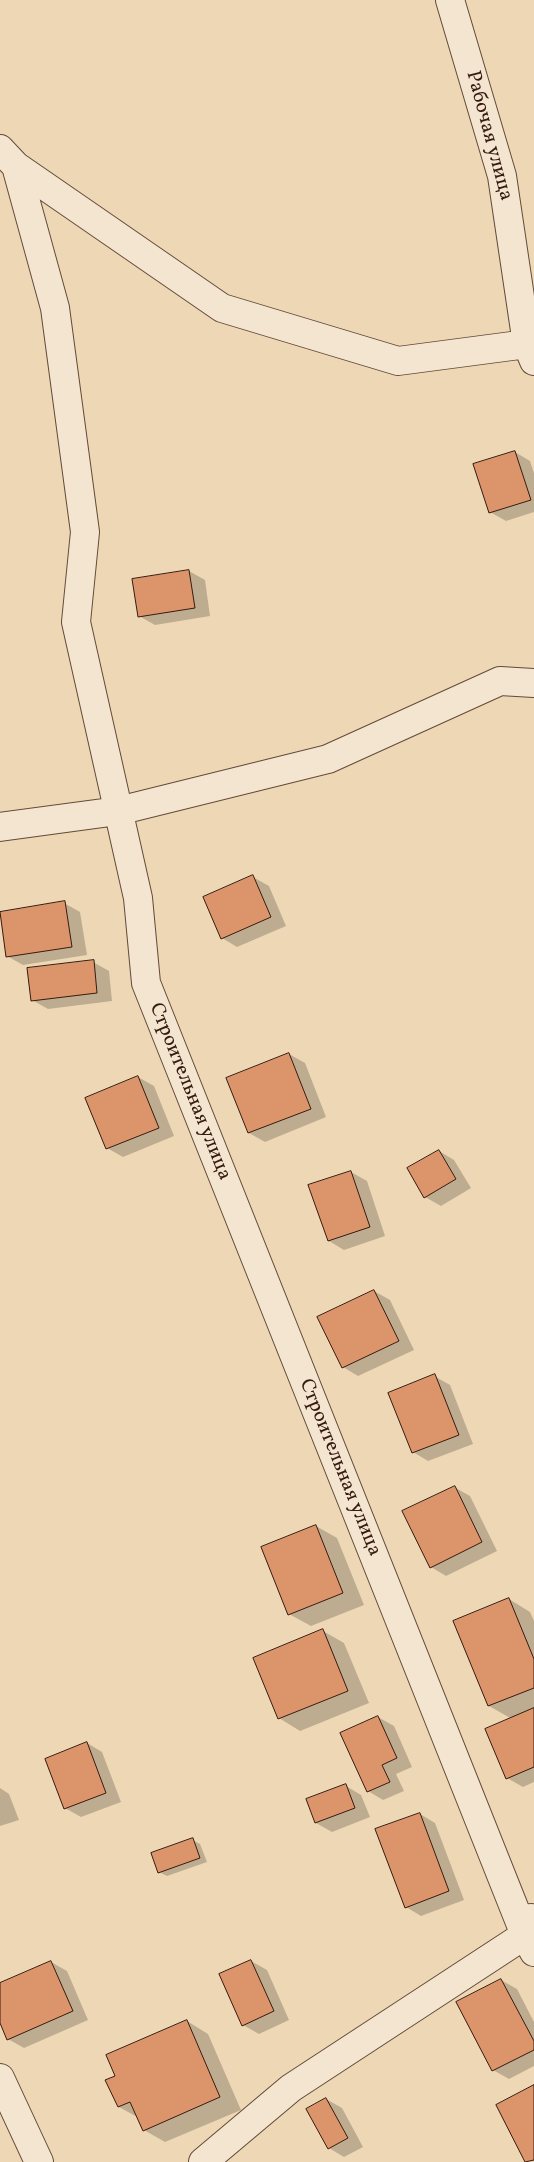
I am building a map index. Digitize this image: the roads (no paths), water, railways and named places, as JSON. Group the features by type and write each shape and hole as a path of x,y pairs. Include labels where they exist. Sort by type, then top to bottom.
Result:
{"street":[{"name":"Рабочая улица","path":"450,0 502,176 530,353"},
{"path":"8,158 222,308 398,361 530,353"},
{"name":"Строительная улица","path":"8,158 55,308 85,532 76,622 138,898 146,983 530,1944"},
{"path":"0,827 118,811 328,759 500,681 534,683"},
{"path":"202,2162 291,2088 530,1944 534,1910"},
{"path":"0,2078 39,2162"}]}
